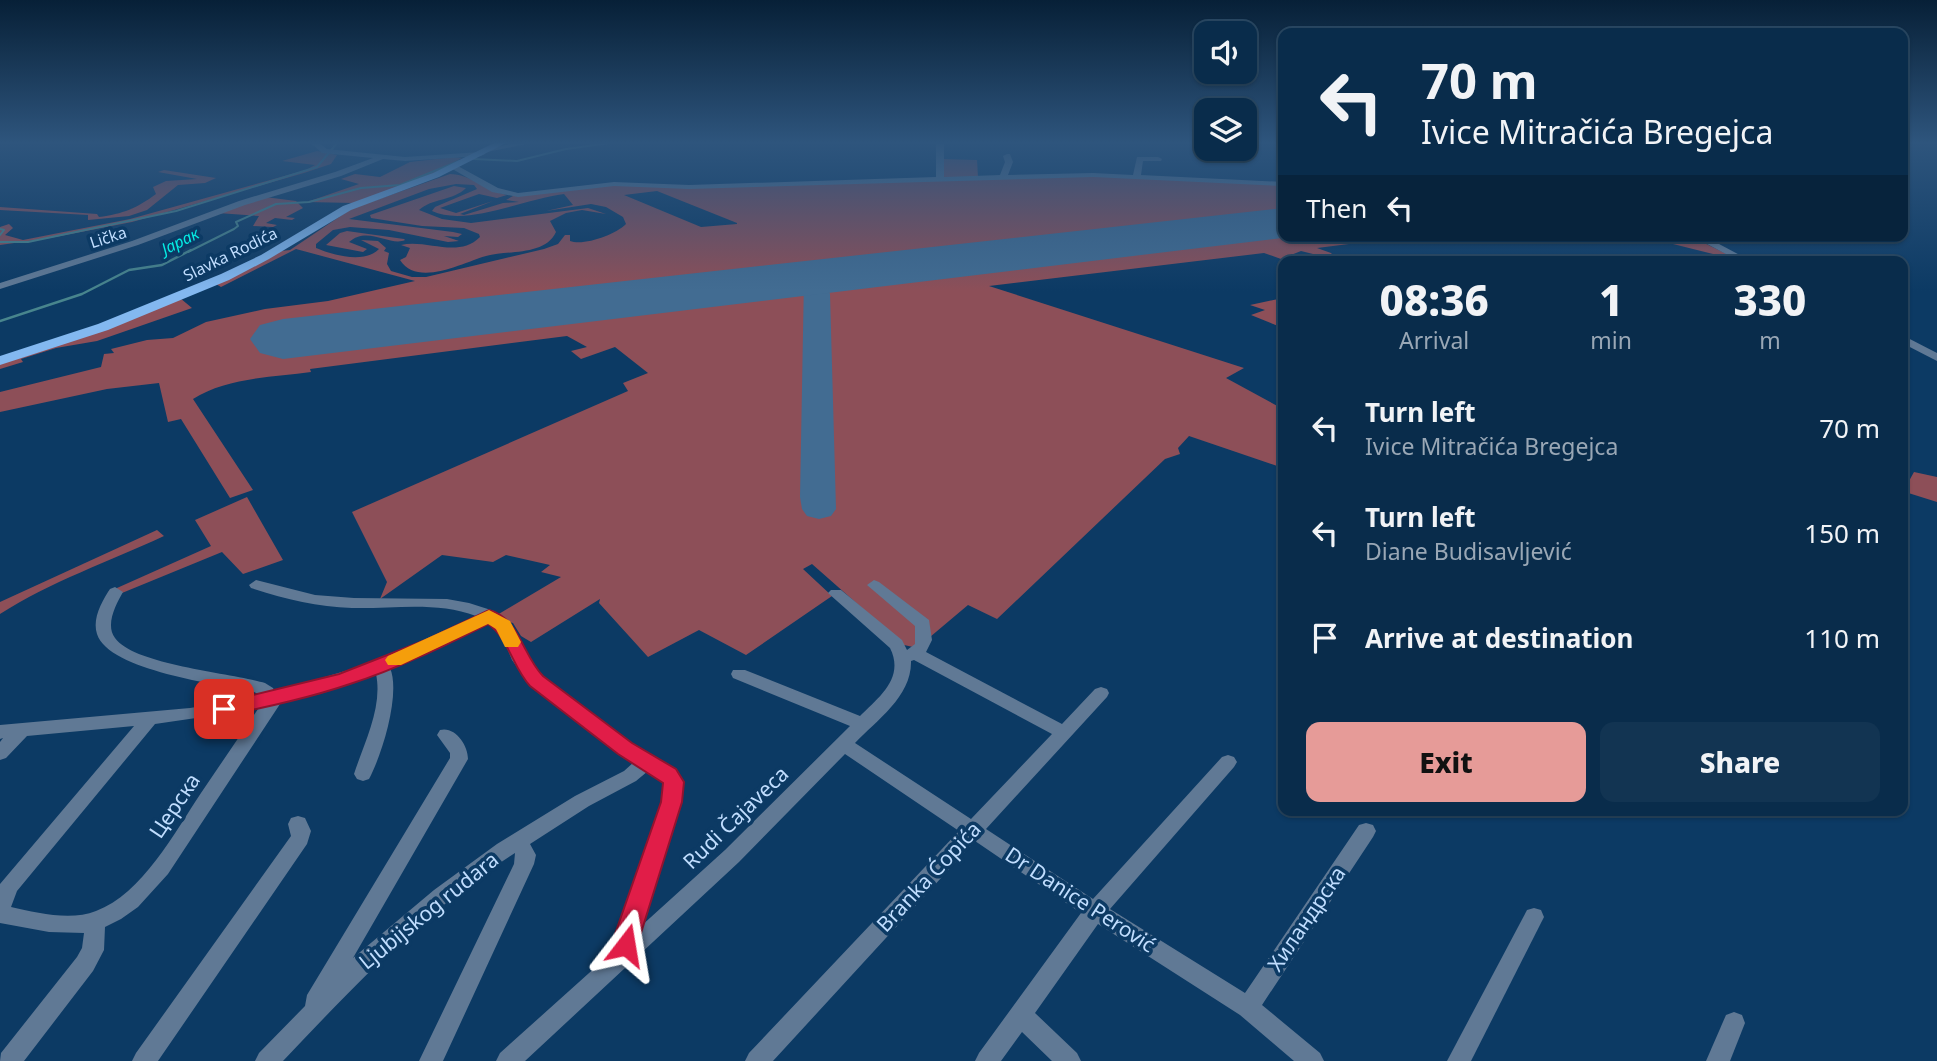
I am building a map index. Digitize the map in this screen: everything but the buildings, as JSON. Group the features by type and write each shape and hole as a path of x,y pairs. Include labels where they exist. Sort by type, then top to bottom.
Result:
{"main road":[{"name":"Slavka Rodića","path":"0,361 103,327 225,277 258,261 347,208 390,192"}],"street":[{"name":"Lička","path":"0,286 135,243 281,192"},
{"path":"502,192 518,195 548,192"},
{"path":"1708,242 1737,256"},
{"path":"1908,342 1937,359"},
{"path":"256,585 303,598 337,602 431,602 463,607 489,616 503,626 526,670 536,681 646,763 669,775 674,782 674,790 626,937 629,950"},
{"name":"Rudi Čajaveca","path":"515,1059 732,856 895,692 909,656 924,643 923,624 874,585"},
{"path":"114,592 103,625 109,642 119,651 151,663 259,687 267,692 270,700"},
{"path":"836,593 909,656 1062,732"},
{"path":"0,732 190,714 270,700 346,679 381,666 489,616"},
{"path":"363,774 385,698 387,675 381,666"},
{"path":"739,674 864,725"},
{"name":"Branka Ćopića","path":"757,1061 1101,693"},
{"name":"Церска","path":"95,921 122,906 164,862 270,700"},
{"path":"9,1061 85,964 93,950 95,921 76,924 17,918 1,914 1,902 10,885 151,717"},
{"path":"0,752 22,730"},
{"path":"281,1061 459,759 459,751 446,735"},
{"name":"Dr Danice Perović","path":"843,744 1096,911 1248,1007 1312,1061"},
{"path":"987,1061 1096,911 1228,762"},
{"name":"Ljubijskog rudara","path":"267,1061 355,970 441,896 519,841 582,801 630,776 646,763"},
{"path":"145,1061 300,838 302,831 298,824"},
{"name":"Хиландрска","path":"1248,1007 1366,831"},
{"path":"431,1061 524,864 526,855 519,841"},
{"path":"1459,1061 1534,917"},
{"path":"1020,1015 1069,1061"},
{"path":"1718,1061 1734,1023"}],"shaded area":[{"path":"155,192 170,192 147,210 129,216 88,220 88,215 0,210 0,207 97,214 99,217 129,210 156,194"},
{"path":"229,192 239,192 132,222 0,245 0,227 9,224 13,228 5,235 23,240 130,219"},
{"path":"337,192 385,192 354,203 307,202"},
{"path":"400,192 422,192 349,219 453,232 462,234 458,237 444,236 459,241 448,242 389,230 350,227 333,230 316,244 316,248 357,257 373,254 379,249 361,240 378,241 386,248 384,251 389,253 387,264 391,271 412,277 426,277 544,249 558,244 565,235 570,235 570,241 576,242 599,239 626,224 623,217 606,207 591,204 546,211 573,205 564,194 478,214 461,216 432,211 435,207 471,192 497,192 507,195 497,198 479,194 440,208 456,213 493,201 460,214 464,215 503,203 519,202 506,200 513,196 554,192 653,192 624,195 701,227 737,223 658,192 1278,192 1278,242 1365,242 1317,248 1334,256 1301,251 1278,258 1264,253 989,286 1244,368 1226,378 1278,406 1278,466 1189,436 1178,448 1180,454 1165,459 997,619 968,605 930,637 913,647 904,645 812,564 803,569 832,596 746,655 699,630 648,657 599,603 600,599 531,642 521,636 513,623 492,618 561,577 541,572 550,565 506,555 493,562 442,555 380,599 387,582 352,512 628,391 623,383 648,373 615,347 581,359 571,351 587,347 567,336 310,369 311,372 250,379 206,392 193,399 253,490 230,498 181,419 168,422 159,383 107,389 0,412 0,392 101,367 104,354 114,353 111,349 147,340 173,338 206,322 265,309 328,301 415,281 296,249 221,287 216,284 281,251 290,250 351,209"},
{"path":"438,192 462,192 419,210 442,219 471,223 588,208 606,214 582,210 566,213 550,221 556,232 551,240 535,249 486,256 429,273 408,268 400,260 406,257 410,248 401,245 462,247 480,237 479,234 464,228 422,226 371,218 370,215"},
{"path":"265,197 296,201 303,208 286,217 295,218 292,220 275,218 266,223 277,225 273,227 253,226 259,216 218,213"},
{"path":"347,231 405,240 393,241 364,235 349,242 367,249 363,252 326,245 340,233"},
{"path":"1665,242 1702,242 1731,256"},
{"path":"180,298 192,308 97,341 56,348 21,359 23,362 0,369 0,364"},
{"path":"1278,299 1278,326 1251,315 1265,310 1250,305"},
{"path":"1914,472 1937,477 1937,502 1908,493 1909,481"},
{"path":"247,497 283,560 243,574 222,552 122,593 108,592 211,546 195,520"},
{"path":"157,530 164,536 60,582 0,614 0,602"}],"waterway":[{"path":"0,242 28,242 176,211 238,192"},
{"name":"Јарак","path":"188,252 234,229 238,226 236,222 276,204 309,202 348,192"},
{"path":"0,229 4,230 0,235"},
{"name":"Јарак","path":"0,321 82,294 129,270 162,265 191,250"}],"taxiway":[{"path":"816,278 819,509"}],"runway":[{"path":"283,339 1278,225"}],"slow traffic":[{"path":"394,660 489,616 503,626 512,642"}],"route":[{"path":"224,709 246,706 346,679 435,643 489,616 509,633 526,670 536,681 646,763 669,775 674,782 671,802 626,937 626,945"}]}
